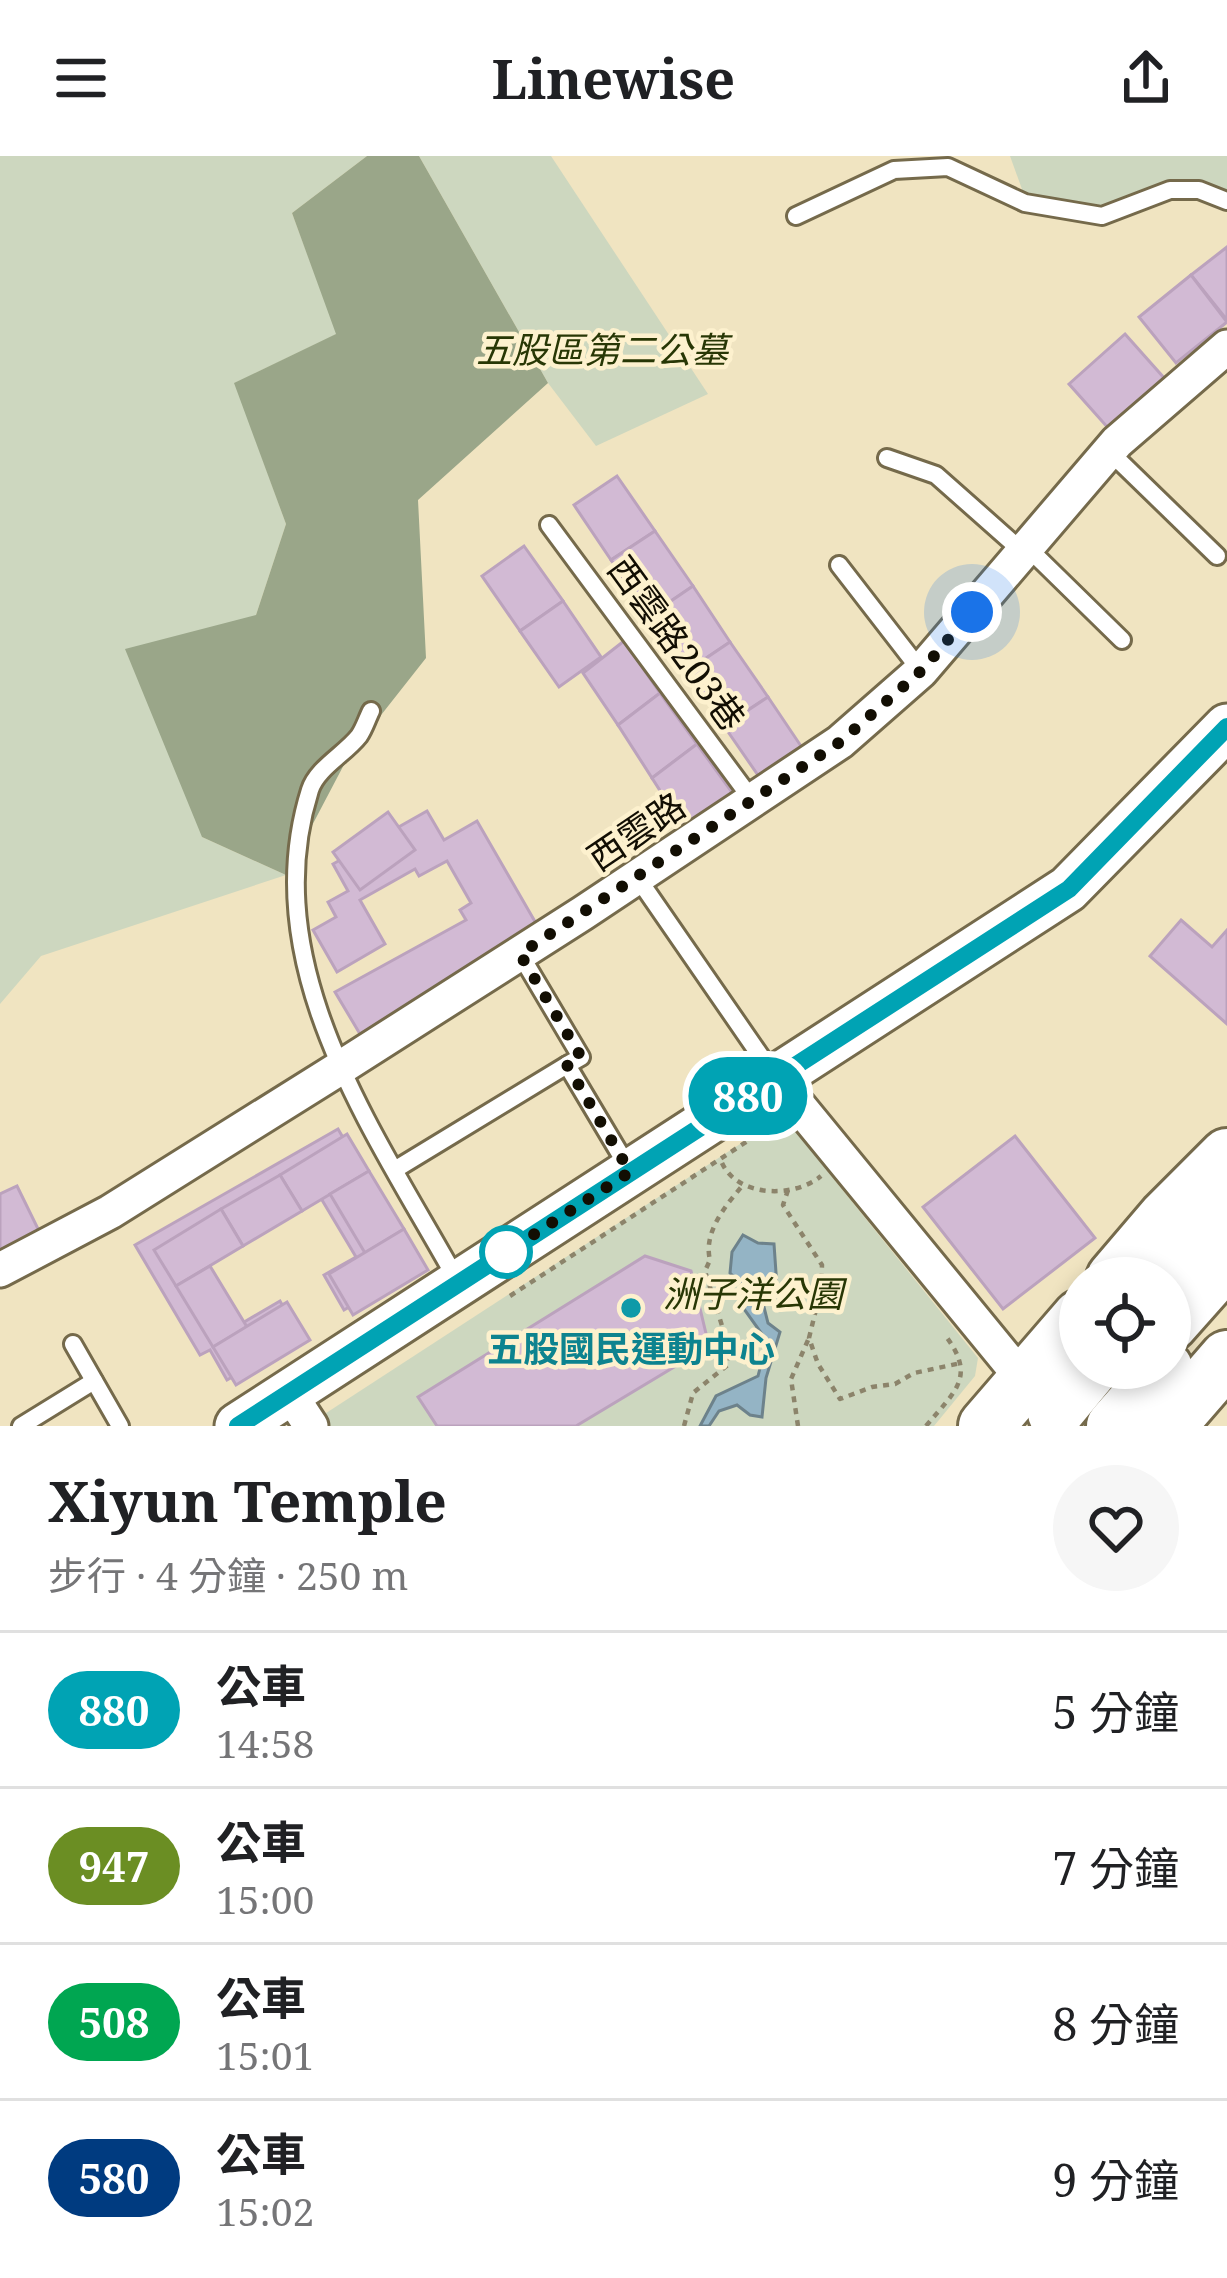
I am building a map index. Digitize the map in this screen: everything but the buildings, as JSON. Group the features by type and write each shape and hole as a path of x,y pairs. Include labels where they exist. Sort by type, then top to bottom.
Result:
{"highway":[{"path":"1132,1257 1227,1156"},
{"path":"1183,1257 1227,1204"},
{"path":"1191,1300 1227,1260"},
{"path":"1191,1339 1227,1299"},
{"path":"986,1426 1059,1341"},
{"path":"1168,1426 1227,1358"},
{"path":"1193,1426 1227,1388"},
{"path":"1067,1419 1082,1389"},
{"path":"1067,1419 1104,1389"},
{"path":"1114,1426 1147,1389"}],"main road":[{"path":"238,1426 300,1410 458,1283 1069,889 1227,727"}],"street":[{"name":"西雲路","path":"0,1270 110,1212 340,1068 840,742 921,671 1109,451 1222,361"},
{"path":"776,1078 1017,1372"},
{"path":"1118,1257 1227,1134"},
{"path":"970,1426 1059,1324"}],"lane":[{"path":"796,216 894,170 947,167 1025,203 1102,216 1171,190 1199,190 1227,201"},
{"path":"1109,451 1217,556"},
{"path":"887,458 936,475 1122,640"},
{"name":"西雲路203巷","path":"549,525 752,801"},
{"path":"839,565 921,671"},
{"path":"371,711 360,735 311,784 293,874 313,997 340,1068 458,1283"},
{"path":"637,878 776,1078"},
{"path":"395,1169 581,1057 520,954"},
{"path":"567,1065 630,1172"},
{"path":"73,1344 119,1426"},
{"path":"21,1426 94,1381"}],"path":[{"path":"508,1297 764,1131 778,1130 793,1139"},
{"path":"721,1161 727,1173 743,1185 807,1188 821,1176"},
{"path":"684,1426 693,1393 729,1364 724,1329 704,1271 714,1228 743,1185"},
{"path":"788,1190 783,1204 823,1265 809,1338 791,1378 798,1426"},
{"path":"926,1426 957,1388 961,1364 943,1333"},
{"path":"809,1338 818,1364 840,1399 895,1384 914,1373 961,1364"}],"green space":[{"path":"0,156 367,156 292,213 337,334 235,383 286,524 256,615 202,837 286,875 41,956 0,1004"},
{"path":"367,156 419,156 548,383 418,500 426,658 348,757 286,875 202,837 125,649 256,615 286,524 234,383 336,334 292,213"},
{"name":"五股區第二公墓","path":"419,156 551,156 708,394 596,446 548,383"},
{"path":"1010,156 1227,156 1227,192 1203,183 1167,185 1100,208 1023,192"},
{"name":"洲子洋公園","path":"787,1121 978,1358 975,1376 934,1426 326,1426 320,1417 757,1133"}],"water":[{"path":"743,1235 774,1244 777,1287 763,1303 768,1323 780,1332 766,1378 762,1417 737,1405 719,1411 709,1426 700,1426 716,1396 758,1376 767,1341 744,1309 743,1286 730,1273 732,1252"}],"bus line":[{"name":"880","path":"238,1426 1069,889 1227,727"}],"place":[{"name":"五股國民運動中心","path":"631,1308"}],"route":[{"path":"506,1252 493,1261 630,1172 567,1065 581,1057 520,954 840,742 921,671 972,612"}]}
